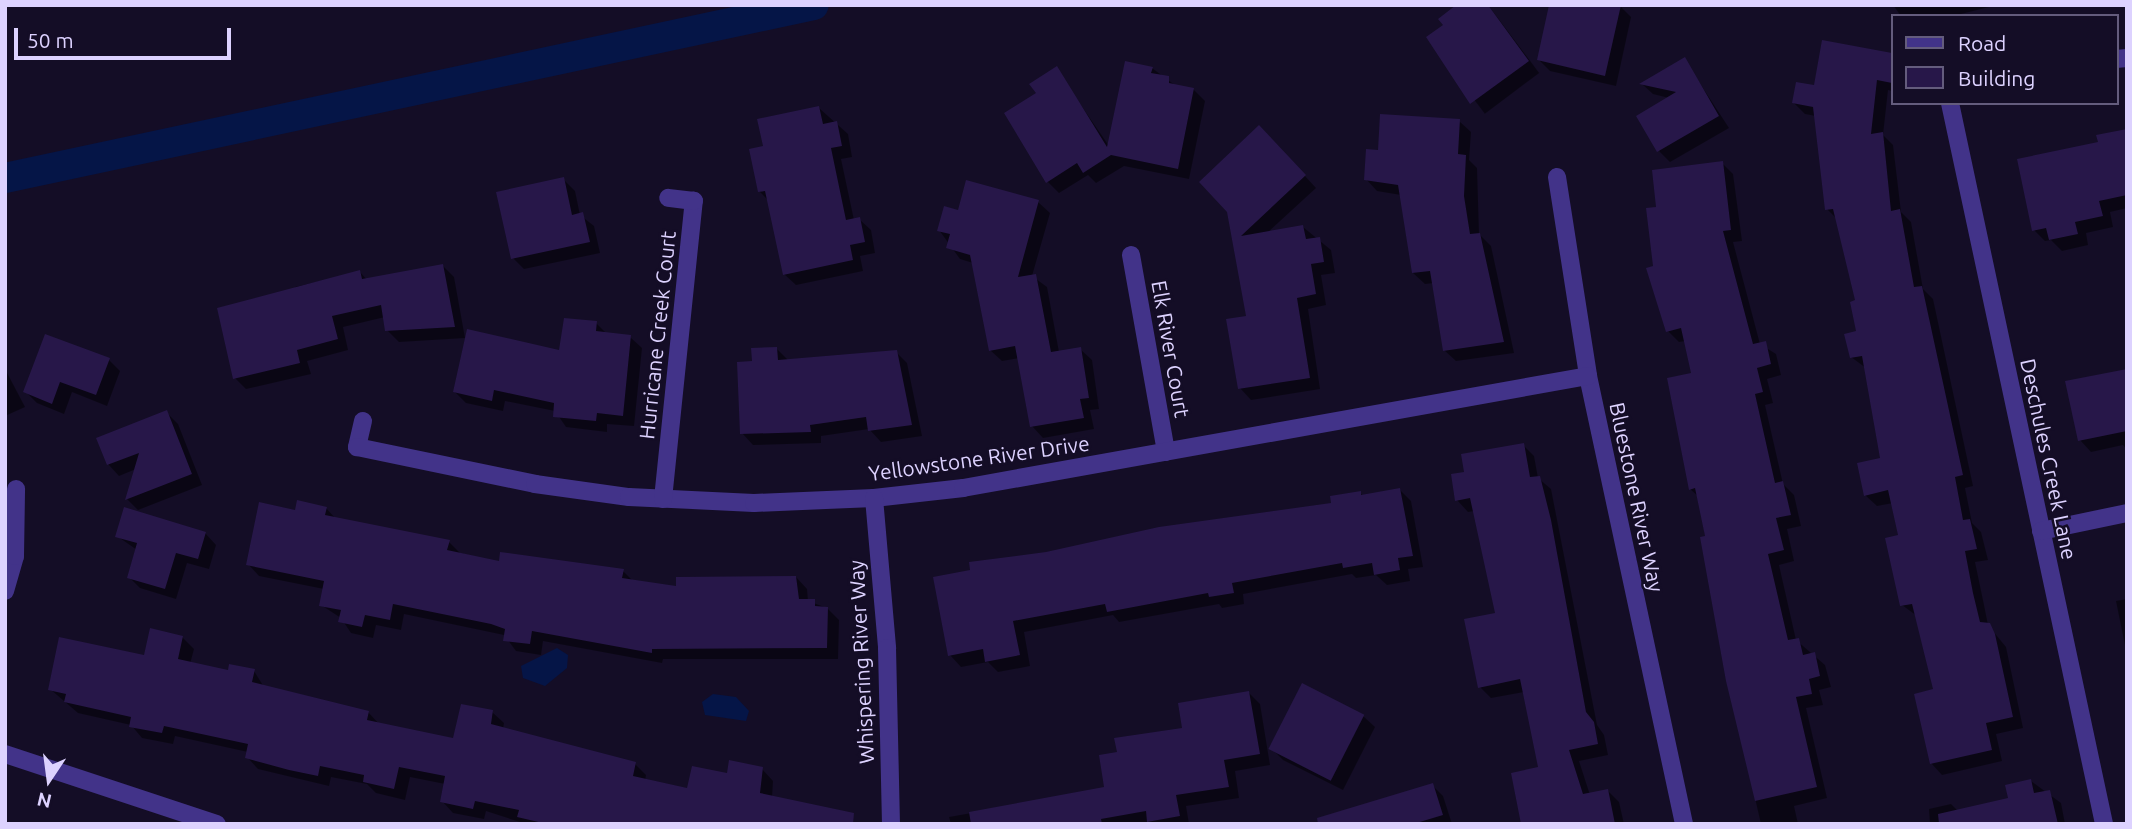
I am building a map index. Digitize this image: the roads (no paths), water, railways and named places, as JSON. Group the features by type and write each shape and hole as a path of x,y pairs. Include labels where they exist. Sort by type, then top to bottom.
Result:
{"street":[{"name":"Deschules Creek Lane","path":"1950,105 2104,824"},
{"name":"Bluestone River Way","path":"1556,177 1588,376 1684,824"},
{"name":"Hurricane Creek Court","path":"663,499 694,201 668,198"},
{"name":"Elk River Court","path":"1131,255 1166,452"},
{"name":"Yellowstone River Drive","path":"363,421 358,447 535,484 663,499 754,503 874,498 962,488 1588,376"},
{"path":"5,590 15,556 16,489"},
{"name":"Whispering River Way","path":"874,498 887,648 891,824"},
{"path":"2041,531 2127,513"},
{"path":"5,754 217,824"}],"waterway":[{"path":"5,178 814,5"}]}
